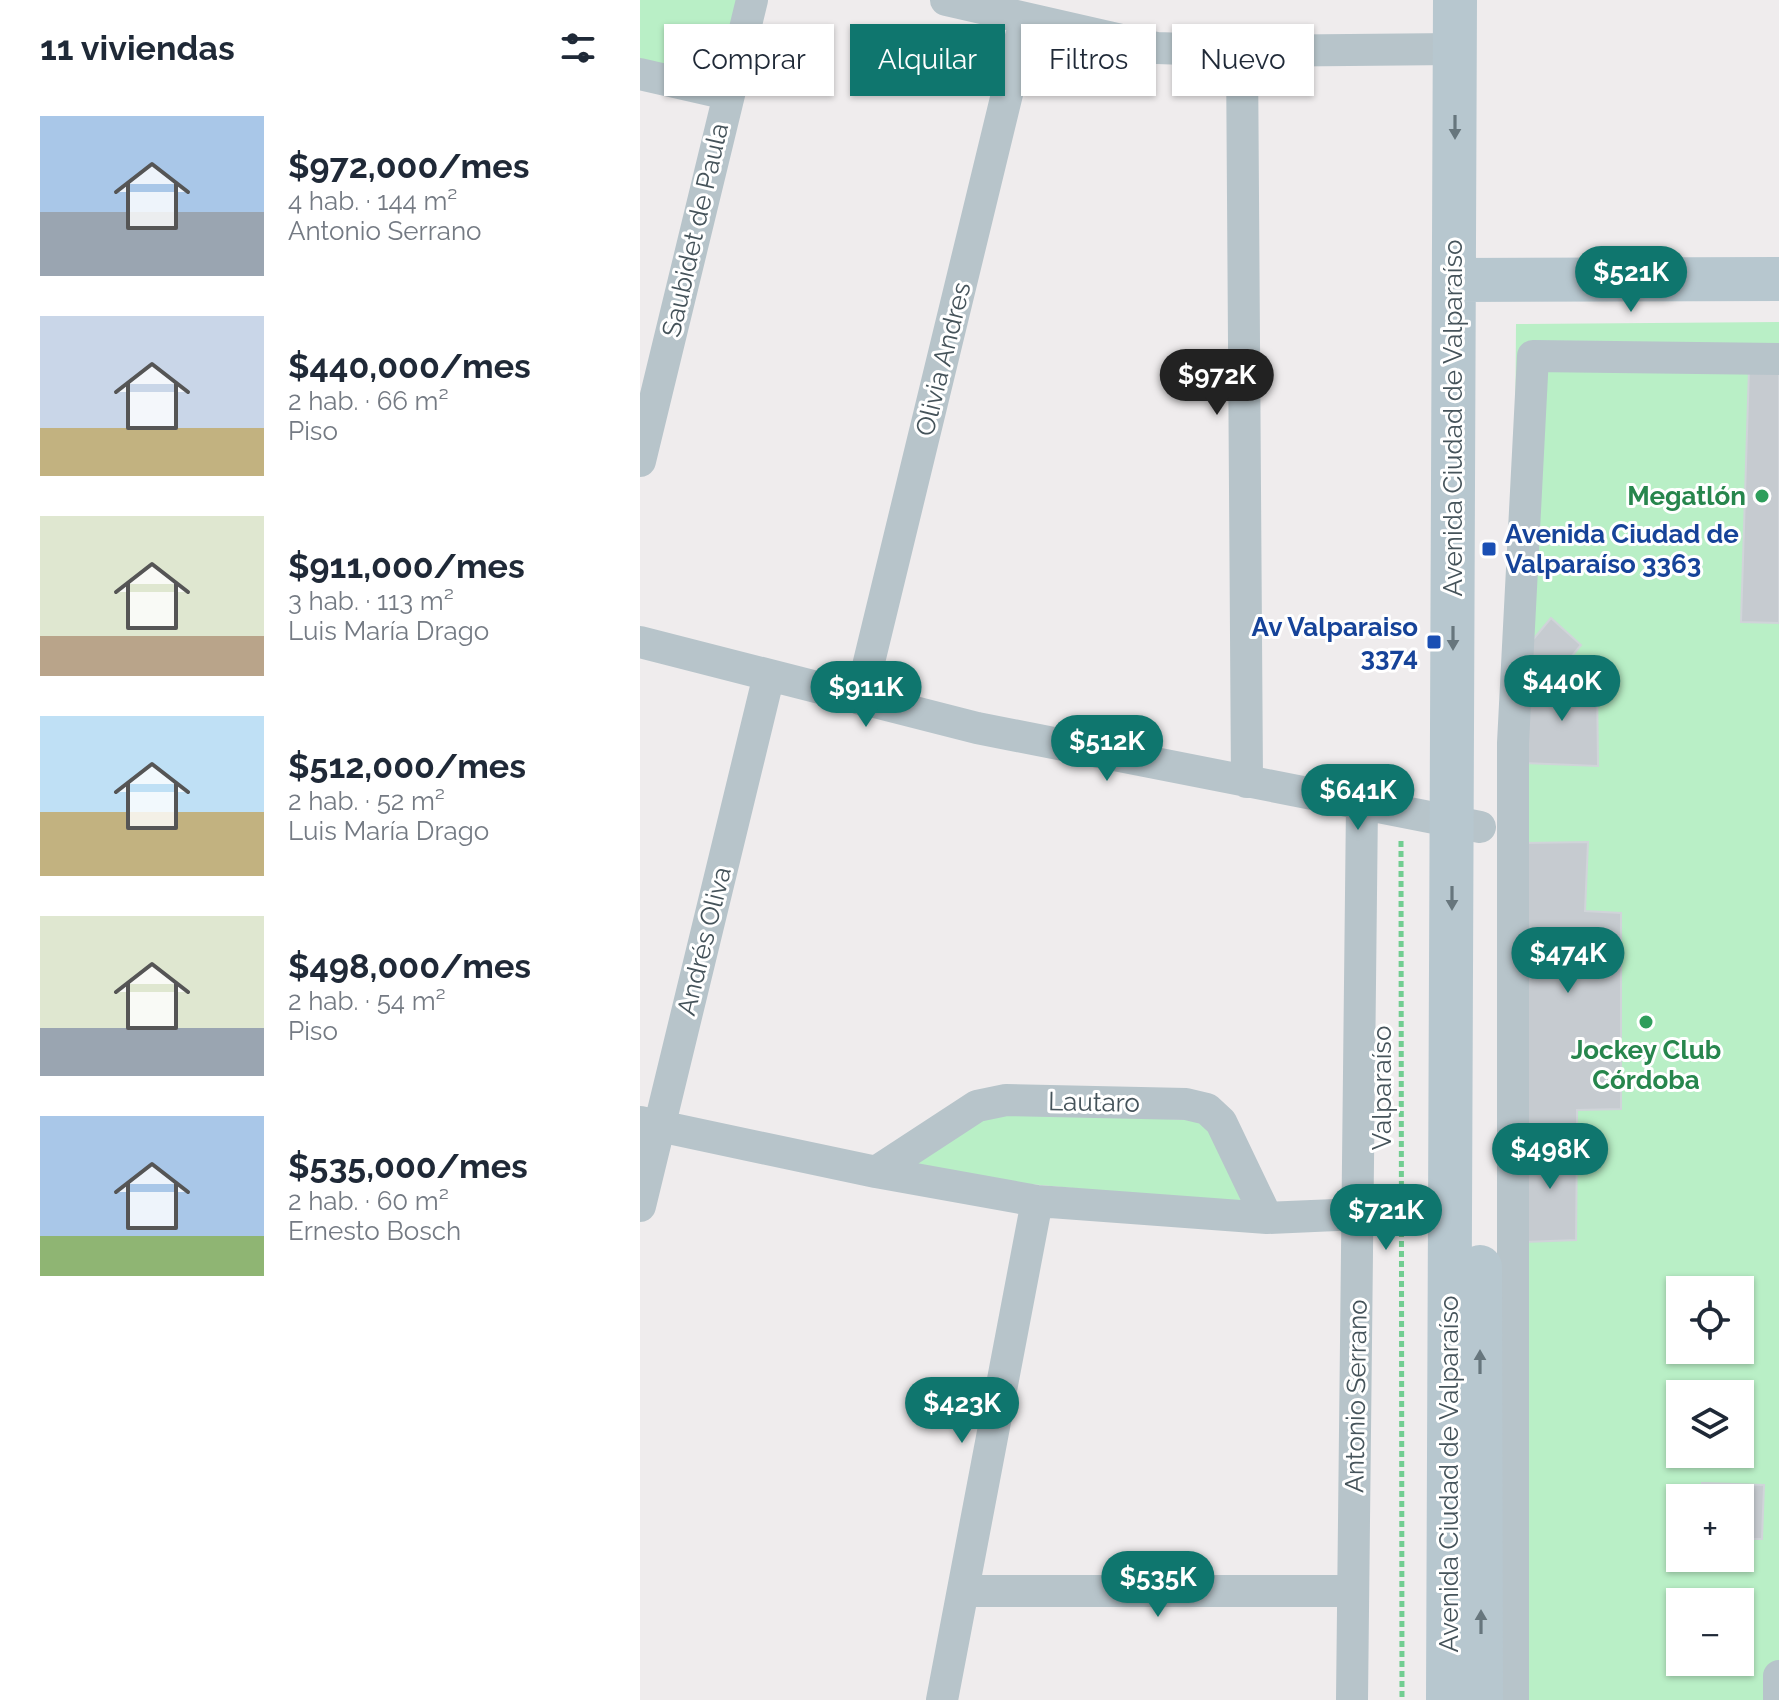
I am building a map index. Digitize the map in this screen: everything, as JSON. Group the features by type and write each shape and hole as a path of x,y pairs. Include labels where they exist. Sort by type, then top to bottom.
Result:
{"main road":[{"name":"Avenida Ciudad de Valparaíso","path":"1448,1700 1466,824 1468,280 1455,0"},
{"path":"1468,280 1779,279"},
{"name":"Avenida Ciudad de Valparaíso","path":"1466,824 1481,1700"}],"street":[{"name":"Saubidet de Paula","path":"746,24 752,0"},
{"path":"946,0 1025,20 1172,49"},
{"name":"Olivia Andres","path":"860,699 1025,20"},
{"path":"1314,50 1455,49"},
{"path":"640,74 664,80"},
{"name":"Saubidet de Paula","path":"640,461 727,96"},
{"path":"1242,96 1247,782"},
{"path":"1513,1700 1513,743 1533,356 1779,359"},
{"path":"640,642 977,728 1466,824"},
{"name":"Andrés Oliva","path":"640,1206 650,1124 769,675"},
{"name":"Antonio Serrano","path":"1352,1700 1362,804"},
{"name":"Lautaro","path":"876,1172 977,1106 1006,1100 1186,1104 1207,1109 1221,1122 1267,1218"},
{"path":"650,1124 876,1172 1037,1201 1267,1218 1359,1214"},
{"path":"942,1700 1037,1201"},
{"path":"963,1591 1353,1591"},
{"path":"1779,1676 1779,1700"}],"path":[{"name":"Valparaíso","path":"1401,812 1402,1700"}],"green space":[{"path":"640,0 746,0 740,24 664,24 664,68 640,62"},
{"name":"Jockey Club Córdoba","path":"1779,322 1779,1700 1513,1700 1516,324"},
{"path":"998,1110 1205,1121 1245,1204 899,1172"}],"building":[{"name":"Megatlón","path":"1749,369 1779,369 1779,623 1741,622"},
{"path":"1551,618 1581,645 1553,679 1521,654"},
{"path":"1531,679 1597,679 1598,766 1523,763"},
{"path":"1588,842 1585,911 1621,913 1621,1109 1577,1110 1577,1139 1525,1143 1523,843"},
{"path":"1577,1139 1576,1240 1523,1242 1525,1143"},
{"path":"1754,1485 1764,1485 1762,1539 1754,1539"}],"place":[{"name":"Megatlón","path":"1762,496"},
{"name":"Avenida Ciudad de Valparaíso 3363","path":"1489,549"},
{"name":"Av Valparaiso 3374","path":"1434,642"},
{"name":"Jockey Club Córdoba","path":"1646,1022"}]}
